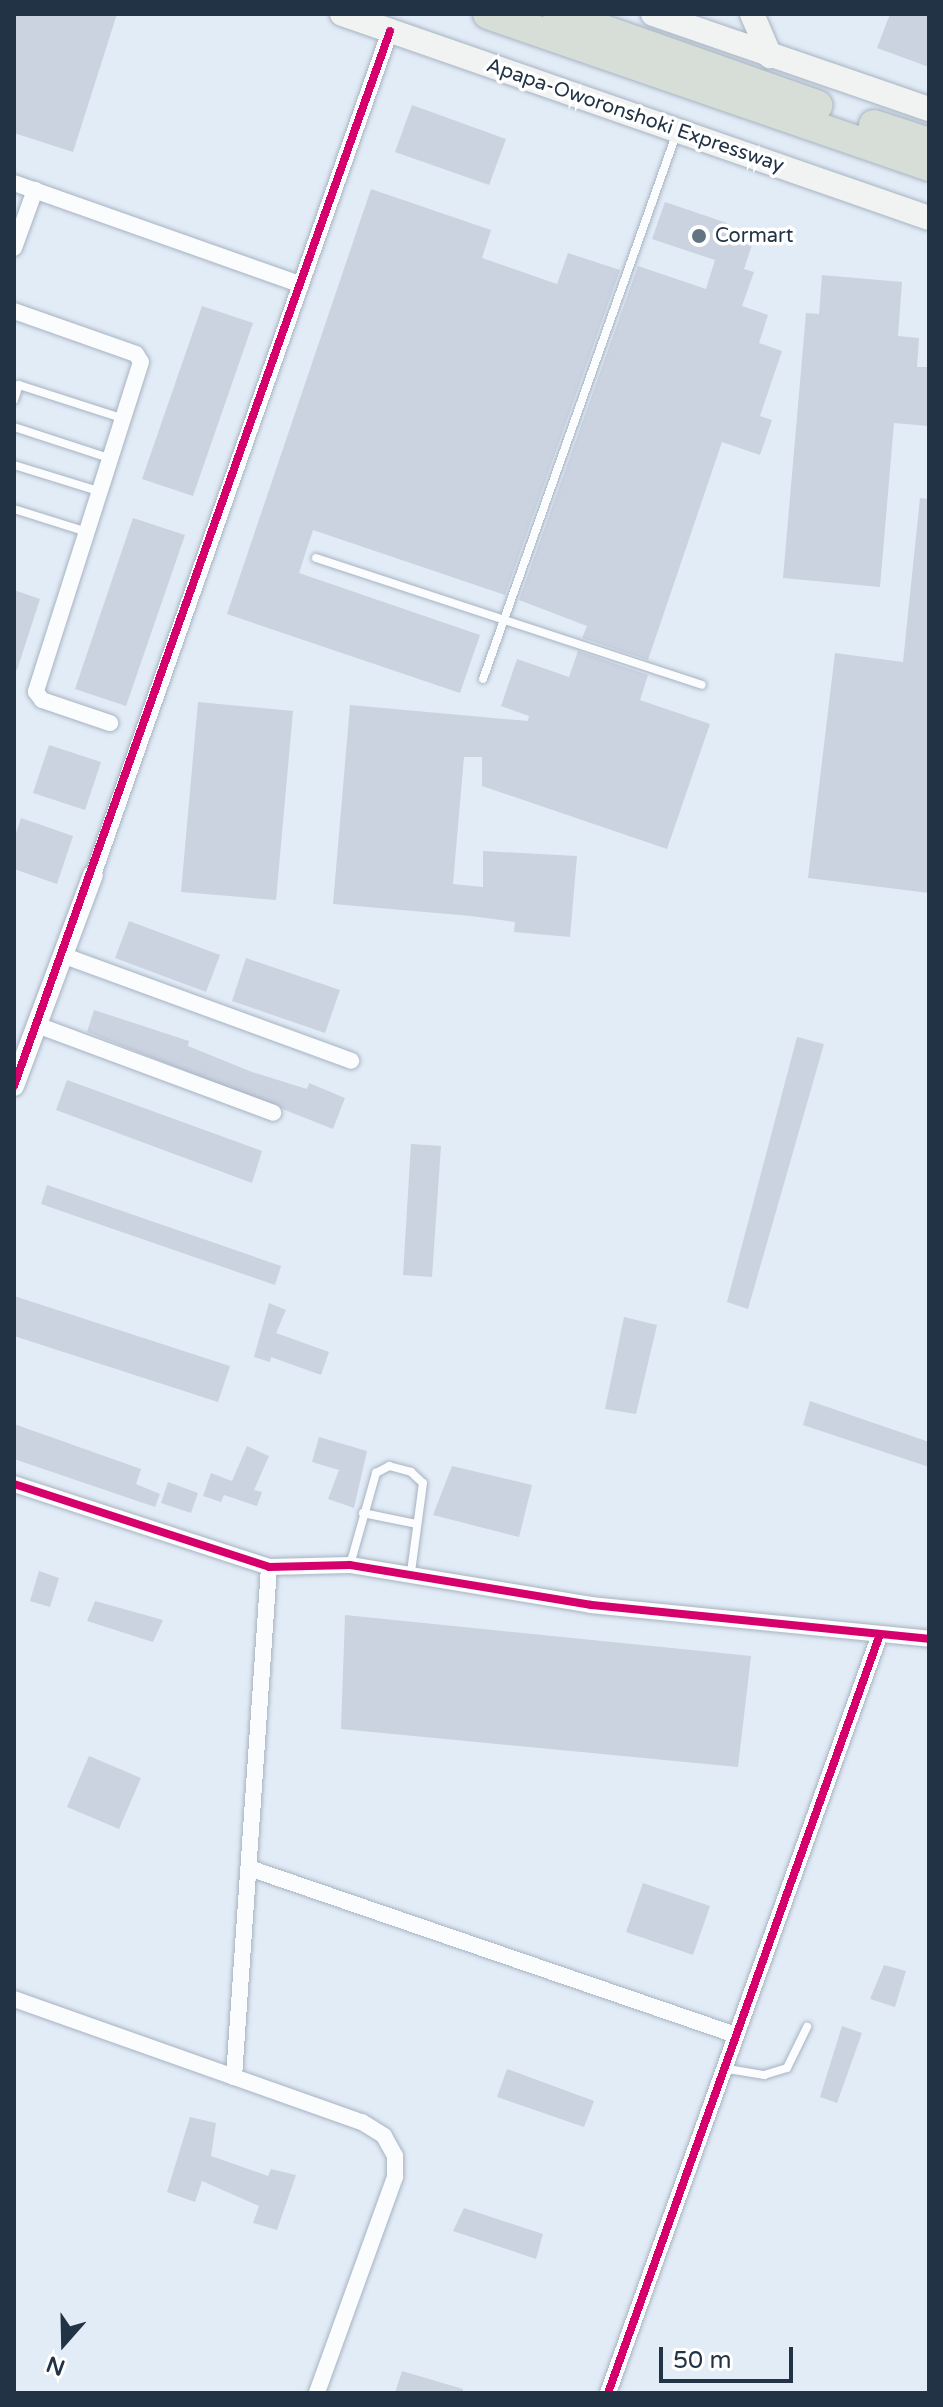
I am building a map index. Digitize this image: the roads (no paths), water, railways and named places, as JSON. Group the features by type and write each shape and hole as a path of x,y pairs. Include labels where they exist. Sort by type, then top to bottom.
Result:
{"highway":[{"path":"488,14 929,166"},
{"path":"558,14 929,143"}],"main road":[{"name":"Apapa-Oworonshoki Expressway","path":"342,14 929,218"},
{"path":"653,14 929,109"},
{"path":"752,14 770,56"}],"street":[{"path":"14,1086 93,875 390,31"},
{"path":"14,183 300,284"},
{"path":"14,248 35,190"},
{"path":"14,311 136,354 141,373 36,692 42,700 110,723"},
{"path":"62,955 351,1061"},
{"path":"37,1025 273,1113"},
{"path":"14,1484 269,1567 350,1565 411,1572 591,1605 929,1639"},
{"path":"234,2077 249,1868 253,1746 269,1567"},
{"path":"608,2393 733,2034 880,1634"},
{"path":"249,1868 733,2034"},
{"path":"14,1999 362,2122 384,2136 395,2156 392,2188 317,2393"}],"lane":[{"path":"483,679 677,131"},
{"path":"14,400 19,385 126,420"},
{"path":"14,427 113,459"},
{"path":"14,465 101,493"},
{"path":"14,509 88,532"},
{"path":"316,558 702,685"},
{"path":"350,1565 376,1473 389,1466 411,1472 423,1483 411,1572"},
{"path":"363,1513 416,1524"},
{"path":"721,2068 764,2075 787,2068 807,2027"}],"place":[{"name":"Cormart","path":"699,236"}]}
